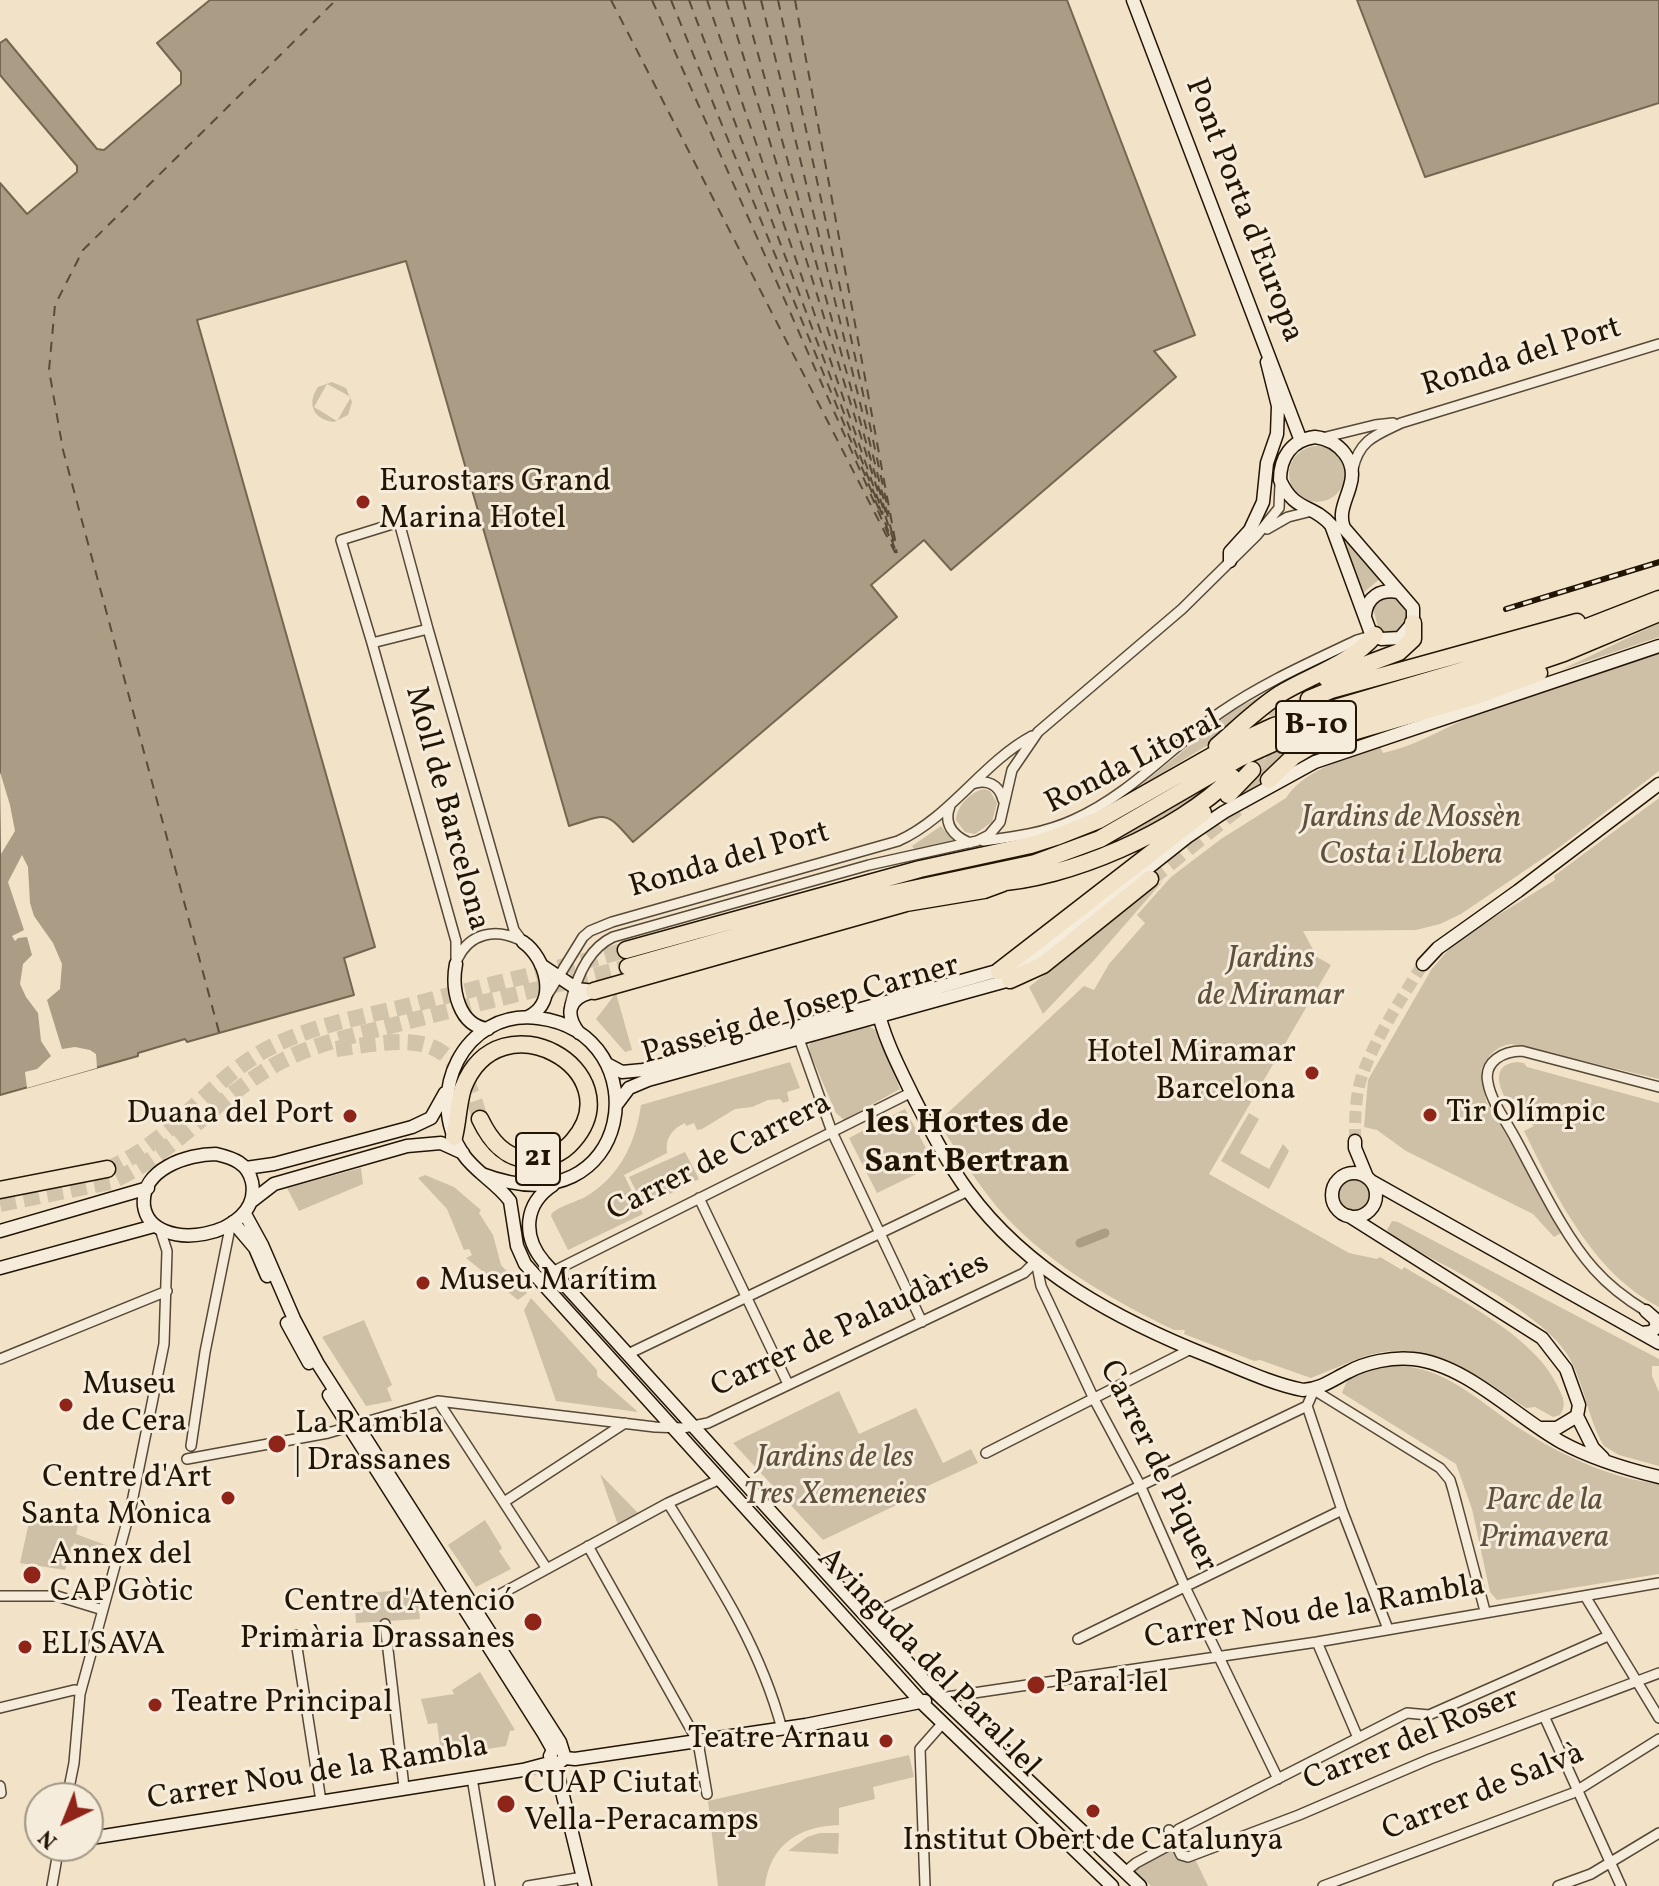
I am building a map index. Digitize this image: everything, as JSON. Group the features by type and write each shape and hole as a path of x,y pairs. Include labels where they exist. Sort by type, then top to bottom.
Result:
{"highway":[{"name":"B-10","path":"1309,699 1331,690 1659,599"},
{"name":"Ronda Litoral","path":"1659,599 1515,655 1274,726 1198,764 1099,820 1056,837 920,869 627,958 891,894 1001,871 1057,855 1100,839 1238,759 1289,736 1490,679 1659,614"},
{"name":"B-10","path":"1269,780 1294,756 1318,742 1505,687 1578,657 1659,614"},
{"name":"B-10","path":"1285,705 1311,686 1399,652 1413,639 1413,623"},
{"name":"B-10","path":"1198,764 1254,712 1304,680 1362,651 1375,635"},
{"name":"B-10","path":"1004,976 1174,834 1220,802 1252,770"},
{"name":"B-10","path":"891,894 1003,883 1053,874 1148,834 1192,809 1232,777"},
{"path":"1004,976 1043,965 1150,879"},
{"name":"B-10","path":"594,991 906,903 984,890 1003,883"},
{"name":"21","path":"454,1137 461,1098 472,1073 491,1054 513,1045 542,1046 566,1059 582,1080 588,1110 582,1127 571,1143 557,1154 535,1160 517,1157 501,1149 480,1119"},
{"path":"0,1190 107,1169"}],"street":[{"name":"Pont Porta d'Europa","path":"1133,0 1301,441"},
{"path":"1230,561 1230,552 1250,530 1263,502 1267,463 1279,424 1262,335"},
{"name":"Ronda del Port","path":"1322,438 1375,425 1401,423 1659,344"},
{"name":"Ronda del Port","path":"1352,474 1362,446 1401,423"},
{"path":"952,803 947,816 950,827 959,838 974,842 1052,828 1085,814 1139,779 1202,726 1240,699 1357,640 1375,635 1394,640 1406,634 1413,623 1410,601 1398,592 1344,528 1341,517 1352,474 1347,455 1322,438 1301,441 1286,455 1280,480 1297,505 1312,511 1331,525 1365,618 1375,635"},
{"name":"Ronda del Port","path":"546,997 578,944 598,927 898,841 923,828 1017,744 1038,732 1182,609 1257,535 1279,508 1280,480"},
{"path":"1312,511 1332,508 1346,496"},
{"name":"Ronda del Port","path":"1257,535 1281,520 1312,511"},
{"name":"Moll de Barcelona","path":"456,964 456,941 341,540 399,522 514,930 523,942"},
{"path":"1365,618 1368,602 1374,596 1389,591 1398,592"},
{"path":"372,643 428,629"},
{"path":"1004,976 1037,956 1187,837 1224,812 1315,762 1659,646"},
{"name":"Ronda del Port","path":"570,1005 574,987 589,959 601,944 613,937 856,869 974,842 994,830 1000,822 1012,770 1038,732"},
{"path":"988,769 1004,803"},
{"path":"972,784 984,781 998,788"},
{"path":"1423,964 1438,948 1659,784"},
{"name":"Moll de Barcelona","path":"456,964 464,948 484,935 504,934 523,942"},
{"path":"246,1168 412,1127 431,1118 446,1091 458,1058 473,1040 488,1029 528,1017 541,1009 546,997 546,982 533,950 523,942"},
{"path":"538,960 544,968 574,987 594,991"},
{"path":"456,964 454,981 465,1018 476,1026 488,1029"},
{"name":"Passeig de Josep Carner","path":"603,1059 616,1070 635,1072 878,1012 1004,976"},
{"name":"B-10","path":"570,1005 580,995 594,991"},
{"path":"446,1091 454,1137 463,1153 482,1174 521,1184 556,1183 579,1174 601,1152 611,1132 616,1107 613,1078 603,1059 581,1035 570,1016 570,1005"},
{"path":"878,1012 942,1152 996,1225 1036,1261 1126,1320 1291,1388 1314,1390 1440,1468 1450,1480 1485,1611"},
{"name":"Passeig de Josep Carner","path":"616,1107 624,1092 642,1082 799,1039 878,1012"},
{"path":"528,1017 553,1021 581,1035"},
{"path":"799,1039 832,1132 922,1322"},
{"path":"1659,1087 1522,1051 1507,1051 1492,1063 1487,1072 1488,1084 1500,1112 1569,1233 1592,1267 1622,1296 1659,1317"},
{"name":"Carrer de Carrera","path":"552,1272 912,1092"},
{"path":"0,1268 157,1228 177,1235 196,1236 232,1223 245,1214 252,1201 274,1184 407,1146 441,1143 463,1153"},
{"path":"1378,1235 1369,1226 1370,1209 1376,1192 1355,1145 1344,1175 1334,1184 1332,1198 1338,1210 1542,1338 1566,1369 1579,1405 1577,1416 1585,1436 1609,1462"},
{"path":"0,1231 148,1188 167,1167 191,1155 216,1154 235,1160 246,1168 252,1183 252,1201"},
{"path":"1344,1175 1356,1173 1369,1179 1659,1343"},
{"name":"Avinguda del Paral·lel","path":"482,1174 510,1201 517,1246 532,1273 868,1619 940,1698 1140,1886"},
{"name":"Avinguda del Paral·lel","path":"556,1183 536,1199 529,1224 535,1249 552,1272 628,1354 718,1480 942,1724 1112,1886"},
{"path":"70,1782 81,1691 152,1414 164,1344 167,1251 145,1209 148,1188"},
{"path":"628,1354 968,1191"},
{"path":"699,1198 788,1384"},
{"path":"1349,1216 1370,1209 1384,1198 1409,1203"},
{"path":"245,1214 302,1336 353,1425 557,1757"},
{"path":"232,1223 255,1248 295,1341 475,1608 560,1742 557,1757 559,1777 584,1882 528,1886"},
{"path":"191,1446 205,1352 232,1223"},
{"name":"Carrer de Palaudàries","path":"683,1428 708,1423 922,1322 1024,1273 1036,1261"},
{"name":"Carrer de Piquer","path":"1036,1261 1041,1286 1094,1399 1140,1485 1185,1587 1278,1779"},
{"path":"0,1358 167,1291"},
{"path":"1642,1333 1651,1332 1657,1327 1655,1319 1646,1311"},
{"path":"986,1453 1191,1349"},
{"path":"868,1619 1307,1406 1314,1390 1369,1364 1413,1359 1435,1365 1471,1381 1567,1445 1659,1477"},
{"path":"187,1459 328,1433 438,1401 683,1428"},
{"path":"438,1401 547,1569"},
{"path":"1307,1406 1342,1510 1388,1629"},
{"path":"1538,1428 1557,1428 1577,1416"},
{"path":"504,1502 626,1423"},
{"path":"1557,1428 1556,1434 1567,1445"},
{"path":"1567,1445 1585,1440 1585,1436"},
{"path":"475,1608 668,1503 718,1480"},
{"path":"668,1503 743,1625 771,1690 782,1729"},
{"path":"1078,1639 1342,1510"},
{"path":"588,1546 698,1742 707,1794"},
{"name":"Carrer Nou de la Rambla","path":"104,1835 544,1766 557,1757 575,1759 782,1729 940,1698 1317,1642 1659,1583"},
{"path":"0,1596 57,1596 103,1610"},
{"path":"1585,1596 1659,1718"},
{"path":"385,1624 404,1787"},
{"path":"295,1635 321,1801"},
{"path":"1125,1872 1179,1829 1407,1713 1429,1715 1608,1636"},
{"path":"1317,1642 1358,1738"},
{"name":"Carrer del Roser","path":"1172,1836 1184,1857 1299,1815 1430,1759 1659,1673"},
{"path":"0,1708 74,1690 81,1691"},
{"path":"1544,1716 1621,1886"},
{"path":"925,1886 920,1749 942,1724"},
{"name":"Carrer de Salvà","path":"1323,1886 1579,1791 1659,1739"},
{"path":"472,1778 490,1886"},
{"path":"0,1786 1,1793"},
{"path":"1558,1886 1591,1874 1659,1833"},
{"path":"52,1886 56,1862"},
{"path":"1095,1886 1097,1872"}],"green space":[{"path":"332,382 346,388 350,396 327,384 314,407 337,421 327,421 314,410 313,399 314,393 318,387"},
{"path":"350,398 352,402 348,415 337,420"},
{"path":"1317,446 1337,454 1345,474 1337,494 1317,502 1297,494 1289,474 1297,454"},
{"path":"1340,532 1380,579 1363,593"},
{"path":"1393,597 1405,611 1406,619 1396,634 1388,634 1378,627 1373,608 1380,598"},
{"path":"1659,623 1659,637 1561,670"},
{"path":"1659,653 1659,771 1561,846 1461,914 1440,924 1416,930 1303,931 1317,957 1331,965 1209,1174 1349,1253 1380,1257 1402,1270 1404,1267 1490,1318 1531,1350 1547,1368 1563,1398 1560,1415 1553,1417 1535,1407 1526,1408 1450,1362 1408,1351 1363,1357 1311,1378 1260,1360 1254,1361 1184,1334 1185,1330 1174,1330 1107,1294 1043,1251 996,1206 938,1122 1084,986 1094,990 1109,964 1145,923 1137,915 1171,877 1221,839 1286,798 1304,779 1328,765 1380,747 1383,753 1406,746 1491,709"},
{"path":"1310,670 1208,745 1136,789 1232,711"},
{"path":"1324,735 1286,757 1254,789 1231,801 1245,788 1269,753"},
{"path":"1228,774 1218,786 1143,833 1042,872 1055,862 1128,833"},
{"path":"984,789 990,791 997,803 992,822 975,834 965,832 956,820 959,810 969,796"},
{"path":"1659,798 1659,1079 1512,1044 1493,1052 1481,1070 1486,1101 1563,1232 1554,1237 1533,1214 1406,1151 1377,1130 1364,1127 1368,1080 1431,970 1456,941 1555,880 1554,876"},
{"path":"941,826 954,842 915,850 912,846"},
{"path":"1163,881 1095,959 1043,1014 1029,987"},
{"path":"616,993 632,1050 625,1052 596,1019"},
{"path":"864,1024 876,1030 900,1089 844,1120 836,1113 809,1045"},
{"path":"790,1062 800,1088 787,1092 789,1101 768,1100 752,1107 735,1109 702,1129 697,1130 694,1123 680,1125 668,1138 667,1153 624,1175 643,1214 568,1250 552,1213 587,1196 609,1179 630,1145 641,1105"},
{"path":"1517,1062 1659,1103 1659,1307 1614,1274 1595,1253 1563,1206 1524,1131 1534,1126 1512,1108 1501,1087 1502,1068"},
{"path":"905,1109 935,1165 877,1193 849,1138"},
{"path":"1249,1113 1259,1119 1240,1153 1269,1169 1283,1144 1289,1151 1269,1189 1221,1161"},
{"path":"685,1152 699,1179 644,1207 629,1177"},
{"path":"361,1168 363,1184 299,1211 287,1188"},
{"path":"425,1175 454,1187 481,1210 479,1213 493,1235 501,1265 527,1293 518,1300 466,1258 472,1255 469,1249 464,1250 447,1209 418,1178"},
{"path":"1354,1179 1365,1184 1370,1195 1365,1206 1354,1211 1343,1206 1338,1195 1343,1184"},
{"path":"1392,1221 1659,1359 1659,1366 1652,1366 1652,1376 1659,1392 1659,1466 1619,1455 1604,1446 1573,1365 1554,1338 1488,1289 1393,1238 1387,1230"},
{"path":"531,1298 597,1370 597,1376 638,1412 556,1401 524,1310"},
{"path":"364,1320 392,1385 387,1388 392,1401 366,1406 322,1337"},
{"name":"Parc de la Primavera","path":"1385,1366 1407,1367 1444,1378 1557,1450 1607,1472 1659,1484 1659,1574 1497,1600 1490,1592 1472,1509 1456,1464 1342,1393 1348,1378"},
{"name":"Jardins de les Tres Xemeneies","path":"839,1391 859,1434 916,1408 943,1463 971,1449 978,1463 823,1540 733,1443"},
{"path":"600,1474 638,1513 618,1525"},
{"path":"31,1513 78,1525 76,1534 108,1546 103,1556 74,1543 65,1570 20,1563"},
{"path":"485,1520 511,1569 476,1587 448,1545"},
{"path":"417,1589 420,1619 356,1623 354,1594"},
{"path":"480,1672 515,1730 510,1731 506,1746 463,1753 461,1744 440,1746 437,1723 428,1724 421,1699 454,1694 452,1690"},
{"path":"909,1755 914,1777 873,1787 875,1799 839,1808 839,1825 811,1829 789,1840 773,1859 765,1886 718,1886 708,1801"},
{"path":"839,1833 838,1854 788,1851 807,1837"},
{"path":"1174,1846 1189,1860 1196,1861 1208,1886 1151,1886 1134,1870"}],"shaded area":[{"path":"210,0 1067,0 1195,335 1154,351 1176,377 951,570 924,540 871,585 897,617 633,842 606,818 599,817 569,826 406,261 197,320 375,947 344,958 354,995 187,1042 185,1039 138,1053 138,1056 0,1095 0,183 27,214 77,172 77,166 0,75 0,43 6,39 97,149 104,150 181,84 181,72 157,43"},
{"path":"1357,0 1659,0 1659,103 1425,177"}],"pier":[{"path":"0,772 15,831 1,854"},
{"path":"22,855 28,867 34,916 53,943 62,964 60,989 47,1000 62,1049 75,1047 90,1050 96,1054 97,1068 27,1088 25,1072 37,1069 51,1056 41,1041 38,1013 20,984 23,964 32,955 27,937 15,941 12,936 24,930 8,882"}],"waterway":[{"path":"1080,1243 1105,1233"}],"ferry route":[{"path":"219,1032 63,450 49,370 55,305 83,250 336,0"},
{"path":"611,0 898,558"},
{"path":"652,0 890,538"},
{"path":"671,0 880,512"},
{"path":"689,0 895,549"},
{"path":"707,0 883,514"},
{"path":"726,0 891,534"},
{"path":"743,0 886,514"},
{"path":"761,0 892,533"},
{"path":"778,0 889,514"},
{"path":"795,0 896,545"},
{"path":"891,532 897,553"}],"tunnel":[{"path":"1252,770 1279,730 1309,699"},
{"path":"1232,777 1285,705"},
{"path":"1150,879 1244,803"},
{"path":"107,1169 150,1144 246,1062 283,1041 336,1023 626,950"},
{"path":"1355,1141 1355,1115 1363,1073 1383,1031 1423,964"},
{"path":"0,1204 110,1182 155,1156 258,1075 309,1049 628,967"},
{"path":"336,1049 388,1042 428,1046 444,1054 458,1068 470,1089 480,1119"}],"railway":[{"path":"1506,609 1659,562"}],"place":[{"name":"Eurostars Grand Marina Hotel","path":"363,502"},
{"name":"Hotel Miramar Barcelona","path":"1312,1073"},
{"name":"Tir Olímpic","path":"1430,1115"},
{"name":"Duana del Port","path":"350,1116"},
{"name":"Museu Marítim","path":"423,1283"},
{"name":"Museu de Cera","path":"66,1405"},
{"name":"La Rambla | Drassanes","path":"277,1444"},
{"name":"Centre d'Art Santa Mònica","path":"228,1498"},
{"name":"Annex del CAP Gòtic","path":"32,1575"},
{"name":"Centre d'Atenció Primària Drassanes","path":"533,1622"},
{"name":"ELISAVA","path":"25,1647"},
{"name":"Paral·lel","path":"1036,1685"},
{"name":"Teatre Principal","path":"155,1705"},
{"name":"Teatre Arnau","path":"886,1741"},
{"name":"CUAP Ciutat Vella-Peracamps","path":"506,1804"},
{"name":"Institut Obert de Catalunya","path":"1093,1811"}],"district":[{"name":"les Hortes de Sant Bertran","path":"967,1146"}],"park label":[{"name":"Jardins de Mossèn Costa i Llobera","path":"1411,838"},
{"name":"Jardins de Miramar","path":"1271,980"}]}
